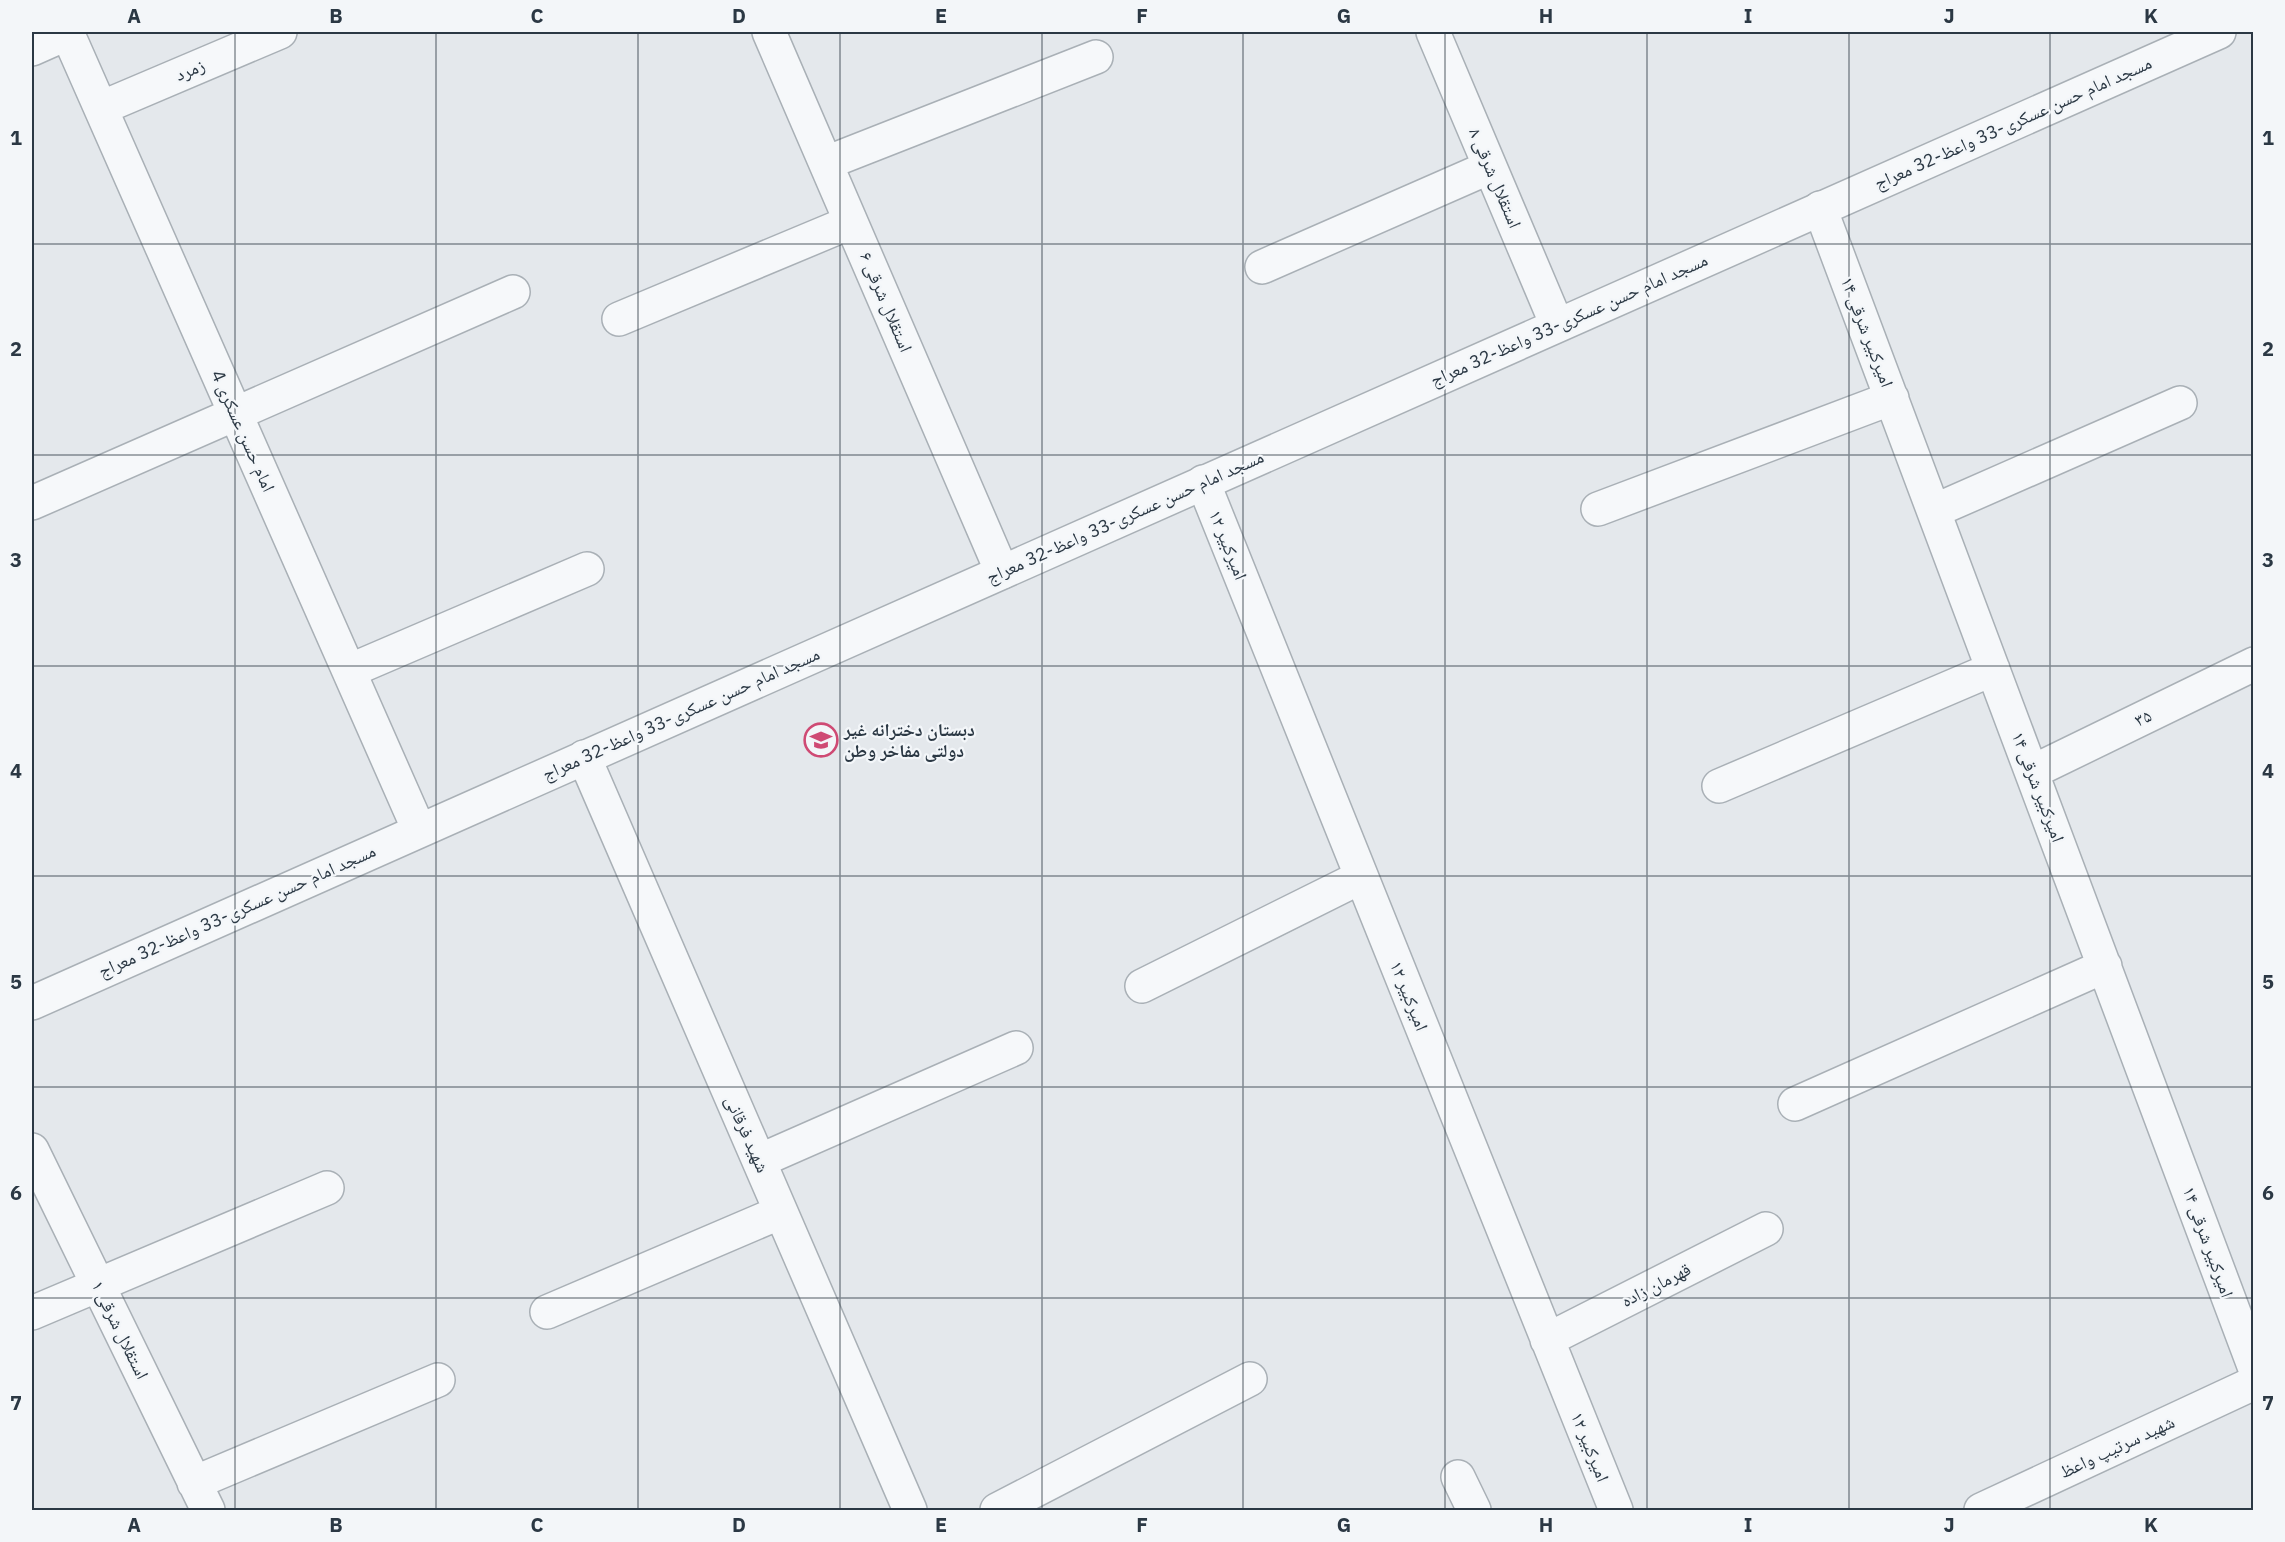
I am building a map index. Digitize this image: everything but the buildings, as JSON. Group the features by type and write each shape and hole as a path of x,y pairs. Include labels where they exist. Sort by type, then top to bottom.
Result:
{"street":[{"name":"امام حسن عسکری 4","path":"67,32 419,830"},
{"path":"32,49 67,32"},
{"name":"زمرد","path":"101,108 280,32"},
{"name":"استقلال شرقی ۶","path":"770,32 1002,572"},
{"name":"استقلال شرقی ۸","path":"1433,32 1557,325"},
{"name":"مسجد امام حسن عسکری-33 واعظ-32 معراج","path":"32,1003 2218,32"},
{"path":"826,163 1096,57"},
{"path":"1262,267 1490,167"},
{"name":"۱۴ امیرکبیر شرقی","path":"1820,208 2253,1366"},
{"path":"619,320 851,222"},
{"path":"32,503 513,292"},
{"path":"1598,509 1892,398"},
{"path":"1934,511 2180,403"},
{"name":"امیرکبیر ۱۲","path":"1203,482 1616,1510"},
{"path":"349,671 586,569"},
{"name":"۳۵","path":"2032,772 2253,664"},
{"path":"1719,786 1993,669"},
{"name":"شهید فرقانی","path":"584,757 910,1510"},
{"path":"1142,986 1361,878"},
{"path":"1795,1104 2105,966"},
{"path":"759,1161 1016,1048"},
{"name":"استقلال شرقی ۱","path":"32,1150 201,1497"},
{"path":"32,1313 327,1188"},
{"path":"547,1312 781,1212"},
{"name":"قهرمان زاده","path":"1546,1340 1766,1229"},
{"path":"997,1510 1250,1379"},
{"path":"201,1497 438,1380"},
{"name":"شهید سرتیپ واعظ","path":"1981,1510 2253,1383"},
{"path":"1458,1477 1474,1510"}],"place":[{"name":"دبستان دخترانه غیر دولتی مفاخر وطن","path":"821,740"}]}
